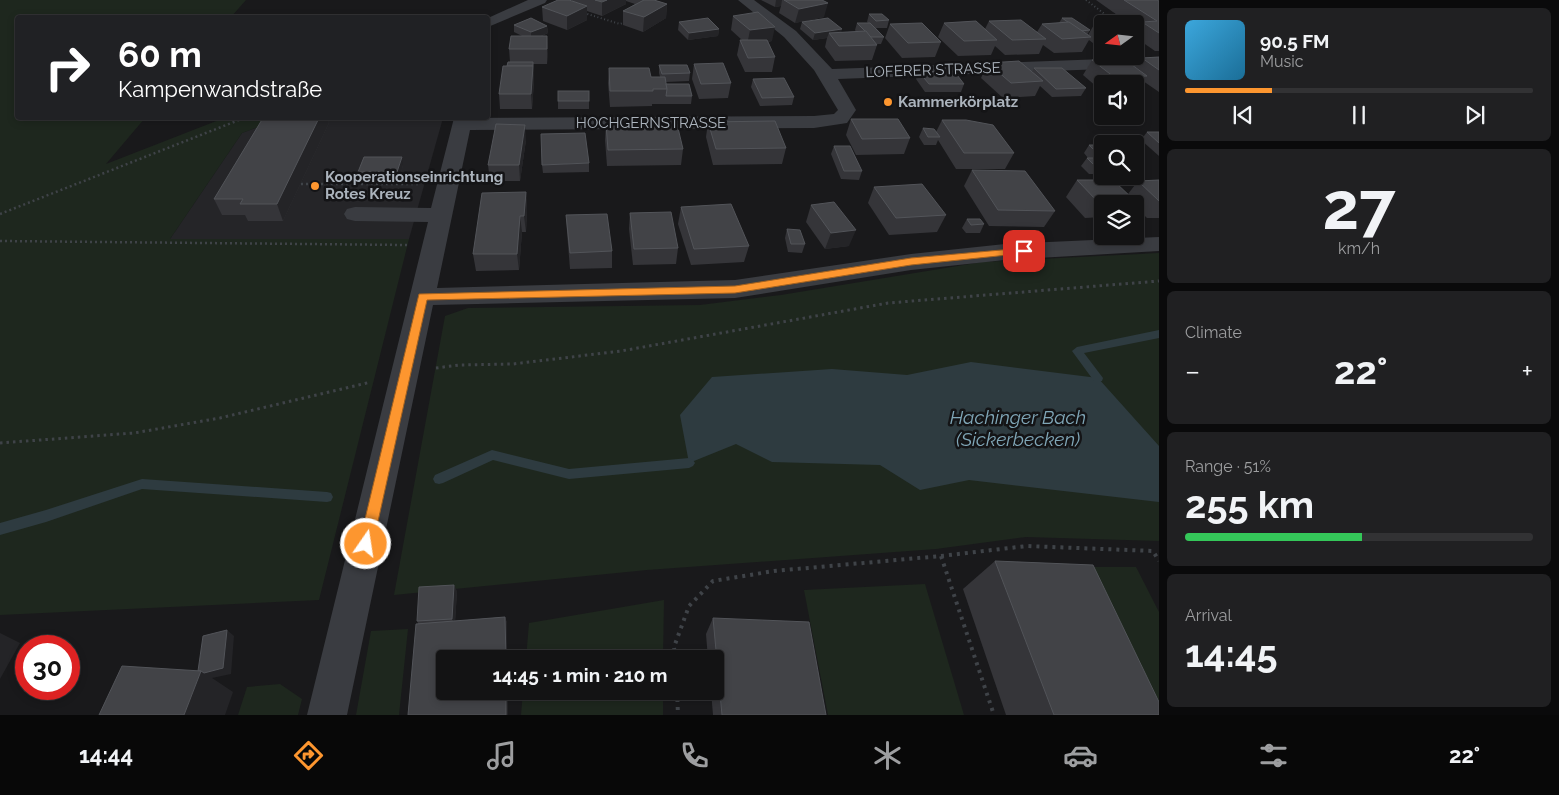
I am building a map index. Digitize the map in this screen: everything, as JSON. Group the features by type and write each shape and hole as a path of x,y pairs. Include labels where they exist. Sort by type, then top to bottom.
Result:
{"street":[{"path":"490,15 540,0"},
{"path":"745,0 790,34 827,74"},
{"name":"LOFERER STRASSE","path":"827,74 1159,62"},
{"name":"HOCHGERNSTRASSE","path":"462,121 814,122 840,119 847,110 827,74"},
{"path":"327,715 462,121"},
{"path":"355,214 441,215"},
{"path":"422,297 735,289 911,262 1005,252 1159,244"}],"path":[{"path":"1086,0 1106,15"},
{"path":"578,11 620,24 626,21"},
{"path":"0,214 239,120"},
{"path":"301,184 447,184"},
{"path":"0,241 413,245"},
{"path":"0,443 134,433 220,418 338,391 405,373 459,364 513,364 621,351 888,303 1159,281"},
{"path":"674,650 689,606 713,581 774,571 1027,546 1159,551"},
{"path":"1153,551 1159,561"},
{"path":"941,556 994,715"},
{"path":"677,700 678,715"}],"shaded area":[{"path":"0,0 246,0 233,15 15,15 15,120 143,120 106,164 219,120 277,120 242,133 170,239 409,239 319,600 0,615"},
{"name":"Kooperationseinrichtung Rotes Kreuz","path":"277,120 442,120 409,239 170,239 242,133"},
{"path":"1159,253 1159,541 1026,537 936,549 647,570 394,595 445,316 468,308 700,305 781,295 982,262"},
{"path":"1050,567 1136,567 1159,612 1159,715"},
{"path":"925,584 964,715 828,715 804,590"},
{"path":"664,600 663,650 527,650 529,623"},
{"path":"408,629 399,715 356,715 371,631"},
{"path":"280,684 302,699 298,715 238,715 247,687"},
{"path":"522,700 663,700 663,715 521,715"}],"water":[{"name":"Hachinger Bach (Sickerbecken)","path":"971,362 1098,378 1159,446 1159,502 969,480 920,490 880,465 772,462 736,444 689,463 680,415 712,377 832,369 907,375"}],"building":[{"path":"558,0 569,0 587,6 567,16 542,7"},
{"path":"644,0 654,0 667,4 644,17 623,11"},
{"path":"784,0 822,0 828,3 799,9"},
{"path":"1124,0 1159,1 1159,33 1144,23 1157,21"},
{"path":"758,12 775,27 750,30 733,16"},
{"path":"869,14 882,14 889,20 876,21"},
{"path":"531,18 547,26 531,32 514,25"},
{"path":"708,18 719,29 689,33 679,22"},
{"path":"828,18 842,29 815,33 802,22"},
{"path":"1062,18 1072,18 1090,30 1081,31"},
{"path":"1021,20 1046,39 1012,40 989,21"},
{"path":"976,21 997,40 964,41 944,23"},
{"path":"1069,22 1091,37 1062,39 1042,24"},
{"path":"857,23 870,23 884,37 871,37"},
{"path":"922,23 941,42 908,43 890,24"},
{"path":"866,31 877,45 839,46 829,33"},
{"path":"511,36 547,36 547,49 509,49"},
{"path":"740,40 767,40 775,57 748,58"},
{"path":"1159,57 1159,70 1144,59 1144,58"},
{"path":"1019,61 1043,81 1011,83 988,63"},
{"path":"508,62 533,62 533,66 507,66"},
{"path":"723,63 731,83 701,84 694,64"},
{"path":"659,65 687,65 690,73 662,74"},
{"path":"1098,65 1132,65 1147,76 1144,75 1111,75"},
{"path":"503,66 533,66 531,94 499,94"},
{"path":"609,68 649,68 651,77 665,77 667,89 653,89 653,91 610,91"},
{"path":"1034,68 1062,68 1086,88 1056,89"},
{"path":"954,71 964,84 929,84 919,72"},
{"path":"784,78 794,97 762,98 753,79"},
{"path":"666,84 689,84 692,96 666,96"},
{"path":"558,91 589,91 589,101 558,101"},
{"path":"851,119 898,119 910,138 862,139"},
{"path":"262,120 318,120 277,204 240,204 243,199 214,199"},
{"path":"942,120 966,120 993,125 1014,153 964,153"},
{"path":"775,121 786,148 716,149 708,122"},
{"path":"496,124 525,125 519,165 488,165"},
{"path":"606,124 677,124 683,149 608,150"},
{"path":"923,128 934,129 940,137 928,137"},
{"path":"1147,132 1159,132 1159,143"},
{"path":"585,133 589,163 542,165 541,134"},
{"path":"834,146 850,146 862,171 844,171"},
{"path":"364,157 402,157 397,172 358,172"},
{"path":"1087,158 1094,158 1094,165"},
{"path":"972,170 1025,171 1055,211 998,210"},
{"path":"1077,180 1094,180 1094,185 1118,185 1129,195 1094,195 1094,198"},
{"path":"1159,180 1159,201 1142,185 1144,185 1144,181"},
{"path":"922,184 946,215 896,218 874,187"},
{"path":"526,192 524,216 520,216 517,254 473,254 482,193"},
{"path":"834,202 856,230 831,233 811,205"},
{"path":"731,204 749,246 694,249 681,207"},
{"path":"671,212 678,248 634,249 630,213"},
{"path":"607,214 612,251 570,253 566,215"},
{"path":"967,219 980,219 984,224 971,225"},
{"path":"787,229 800,230 805,244 791,244"},
{"path":"995,561 1093,565 1159,702 1159,715 1054,715"},
{"path":"454,585 452,619 417,621 419,587"},
{"path":"505,617 506,650 436,650 436,700 506,700 506,715 408,715 416,624"},
{"path":"713,618 809,622 826,715 722,715 721,700 724,700 724,650 716,650"},
{"path":"227,630 223,668 204,673 198,671 203,636"},
{"path":"122,666 201,671 184,715 99,715"}],"waterway":[{"path":"1098,378 1077,351 1159,334"},
{"path":"439,479 492,455 569,474 689,463"},
{"path":"0,529 46,516 142,484 327,497"}],"place":[{"name":"Kammerkörplatz","path":"888,102"},
{"name":"Kooperationseinrichtung Rotes Kreuz","path":"315,186"}],"route":[{"path":"366,544 422,297 735,289 911,262 1024,251"}]}
